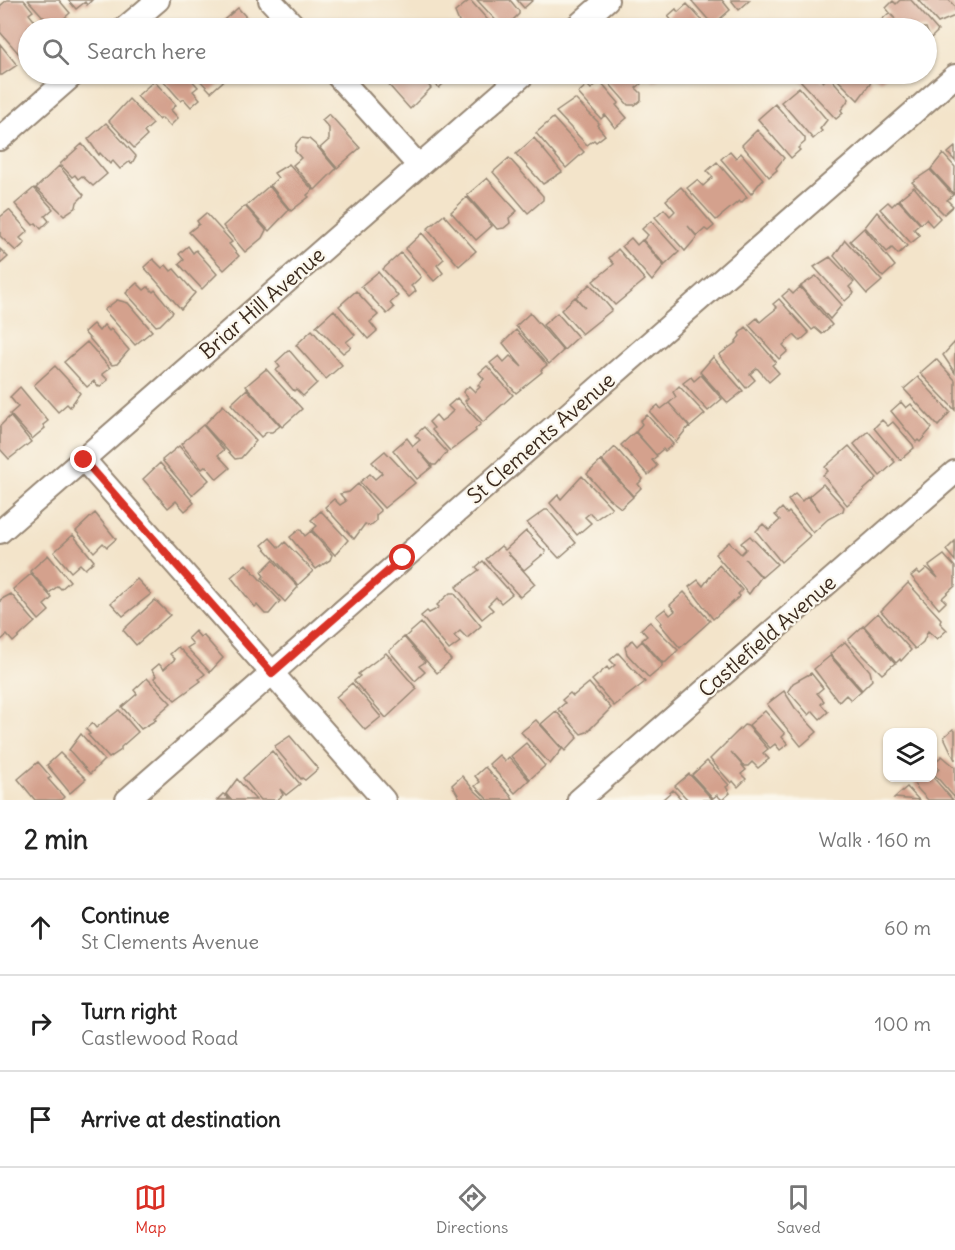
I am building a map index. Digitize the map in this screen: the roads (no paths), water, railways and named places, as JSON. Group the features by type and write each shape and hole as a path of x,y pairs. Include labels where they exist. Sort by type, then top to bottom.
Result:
{"street":[{"path":"137,18 158,0"},
{"path":"270,0 287,18"},
{"path":"586,18 607,0"},
{"name":"St Clements Avenue","path":"127,800 955,76"},
{"path":"0,139 63,84"},
{"path":"345,84 419,166"},
{"name":"Briar Hill Avenue","path":"0,532 513,84"},
{"path":"84,460 384,800"},
{"name":"Castlefield Avenue","path":"579,800 955,472"}]}
